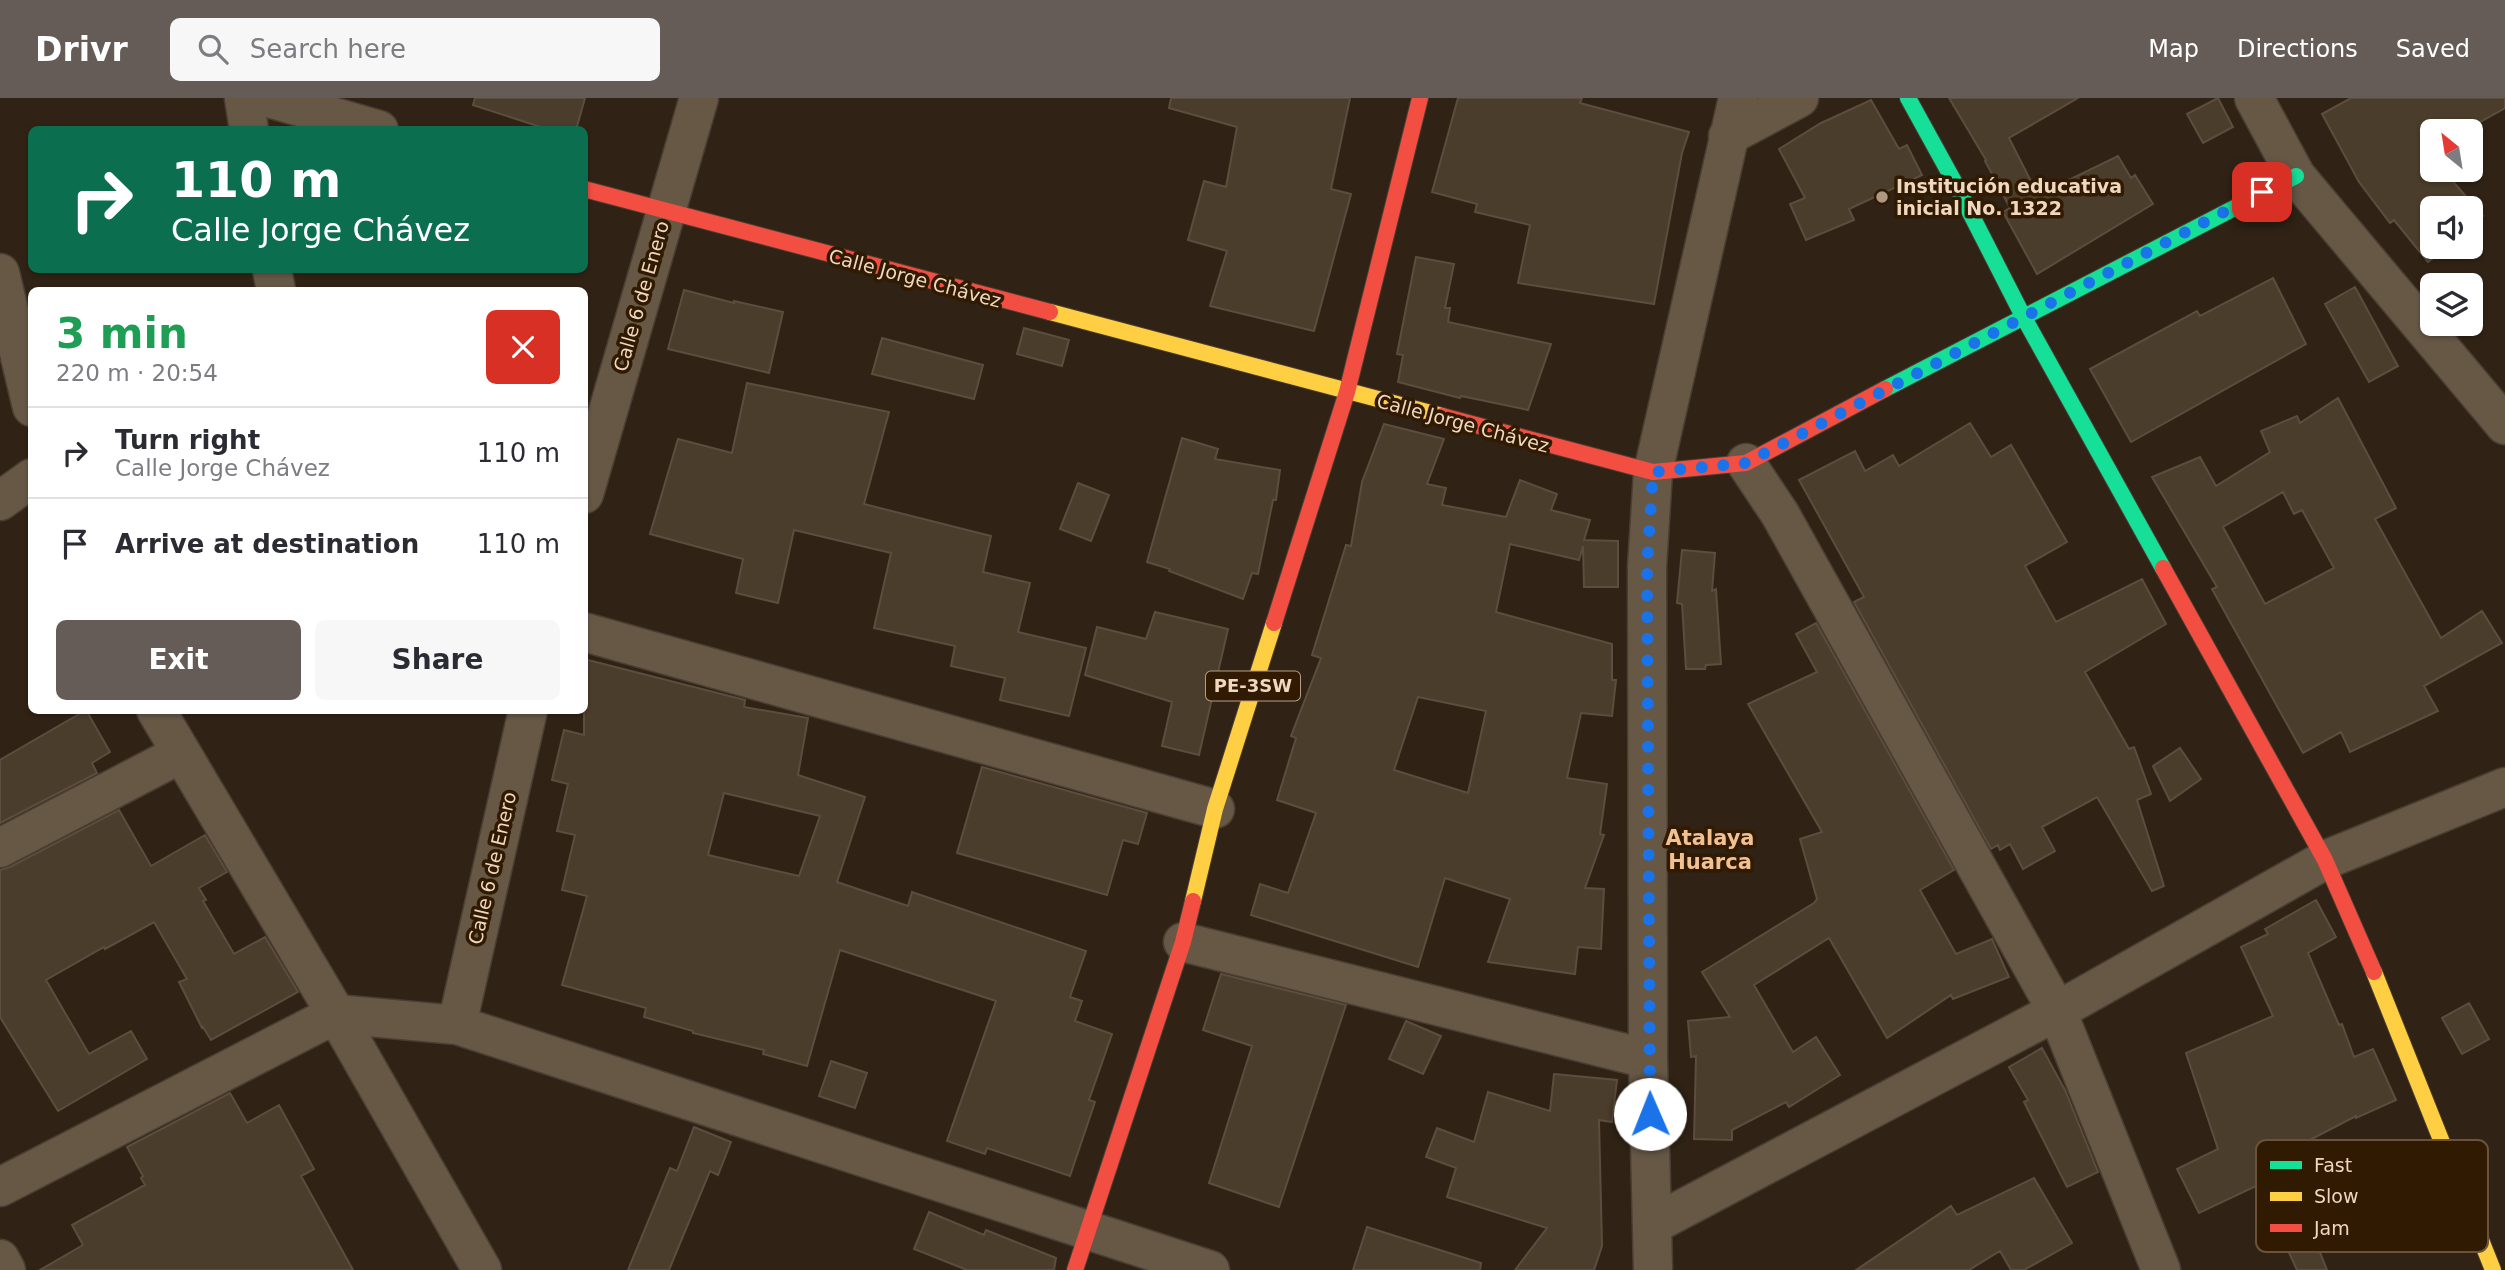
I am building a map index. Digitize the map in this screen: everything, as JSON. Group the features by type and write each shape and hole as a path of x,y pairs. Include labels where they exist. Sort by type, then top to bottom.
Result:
{"street":[{"path":"244,98 248,126"},
{"path":"269,98 365,126"},
{"name":"Calle 6 de Enero","path":"588,480 699,98"},
{"name":"PE-3SW","path":"1075,1270 1183,942 1215,809 1347,392 1420,98"},
{"path":"1653,1270 1648,1059 1647,567 1653,472 1738,98"},
{"path":"1728,136 1799,98"},
{"path":"1908,98 2023,316 2325,860 2359,935 2441,1140"},
{"path":"2254,98 2296,176 2505,425"},
{"name":"Calle Jorge Chávez","path":"588,190 1653,472 1746,463 2023,316 2296,176"},
{"path":"0,273 28,390"},
{"path":"1746,463 1780,514 2057,1012 2161,1270"},
{"path":"0,501 28,481"},
{"path":"588,633 1215,809"},
{"path":"158,714 337,1014 482,1270"},
{"name":"Calle 6 de Enero","path":"457,1026 527,714"},
{"path":"0,848 180,754"},
{"path":"1652,1226 2057,1012 2325,860 2505,788"},
{"path":"1183,942 1648,1059"},
{"path":"0,1187 337,1014 457,1026 1210,1270"},
{"path":"2486,1252 2493,1270"},
{"path":"0,1259 6,1270"}],"building":[{"path":"475,98 585,98 577,126 538,126 473,105"},
{"path":"1171,98 1350,98 1331,189 1351,194 1314,331 1210,306 1227,251 1188,240 1204,181 1226,187 1237,127 1169,108"},
{"path":"1458,98 1582,98 1580,103 1689,132 1682,153 1654,304 1518,283 1530,225 1475,212 1477,204 1432,192"},
{"path":"1949,98 2078,98 2009,138 2038,195 2118,156 2131,178 2135,175 2153,204 2037,274 2003,212 2010,208 1986,160"},
{"path":"2218,98 2233,127 2203,143 2187,114"},
{"path":"2351,98 2505,98 2505,108 2483,120 2420,119 2420,182 2453,182 2466,196 2420,196 2420,252 2394,220 2390,223 2359,182 2322,114"},
{"path":"1871,100 1899,149 1907,145 1922,175 1849,209 1854,220 1806,240 1790,204 1805,198 1779,149 1821,123"},
{"path":"1416,257 1454,264 1445,308 1450,308 1448,322 1551,344 1528,410 1461,396 1460,398 1398,382 1403,355 1397,354"},
{"path":"2273,278 2306,344 2131,442 2090,369 2197,311 2200,316"},
{"path":"2355,287 2398,366 2369,382 2325,304"},
{"path":"684,290 783,312 769,373 668,349"},
{"path":"1024,328 1069,340 1062,366 1017,354"},
{"path":"882,338 983,365 974,399 872,374"},
{"path":"747,383 889,412 864,504 991,536 983,572 1030,583 1018,632 1086,648 1069,716 1000,700 1005,678 951,666 955,646 874,628 891,553 794,530 778,603 736,593 743,559 650,534 678,439 732,453"},
{"path":"2338,398 2396,508 2375,519 2441,638 2482,611 2502,643 2424,686 2438,711 2350,752 2341,732 2303,753 2212,589 2217,587 2152,477 2200,457 2216,486 2270,452 2261,431 2297,416 2300,423","holes":["2283,492 2294,514 2302,510 2334,568 2265,604 2223,527"]},
{"path":"1970,423 1991,457 2011,445 2067,542 2025,566 2056,622 2142,579 2166,624 2085,672 2129,749 2134,747 2151,794 2137,800 2164,886 2152,891 2097,797 2042,827 2055,851 2023,869 2010,844 2000,850 1998,845 1991,849 1854,602 1864,597 1799,480 1855,451 1865,471 1893,455 1899,466"},
{"path":"1384,424 1444,439 1427,484 1446,488 1442,505 1506,517 1520,480 1557,494 1551,510 1590,520 1584,540 1618,541 1618,587 1584,587 1583,546 1579,560 1510,544 1496,612 1612,644 1612,680 1616,680 1612,716 1581,713 1567,778 1607,784 1600,834 1604,835 1585,888 1604,889 1601,949 1578,947 1575,974 1488,962 1510,899 1445,878 1418,967 1251,915 1260,884 1288,893 1316,813 1277,800 1296,738 1291,736 1321,658 1312,655 1346,545 1351,546 1362,482","holes":["1418,697 1486,711 1468,793 1394,770"]},
{"path":"1182,438 1218,449 1215,459 1280,470 1276,500 1273,500 1258,574 1252,573 1243,599 1147,562"},
{"path":"1078,483 1109,495 1091,541 1060,529"},
{"path":"1682,550 1715,553 1712,591 1716,589 1721,664 1706,665 1705,669 1686,669 1682,604 1677,603"},
{"path":"1155,612 1228,629 1199,755 1162,746 1172,702 1085,675 1097,627 1146,639"},
{"path":"1816,623 1954,870 1920,890 1956,954 1992,939 2009,977 1953,999 1951,995 1887,1038 1829,938 1754,985 1793,1052 1816,1037 1840,1075 1789,1107 1786,1102 1732,1130 1732,1140 1694,1139 1696,1056 1691,1057 1688,1021 1730,1017 1702,972 1817,899 1800,839 1822,832 1748,704 1817,672 1796,634"},
{"path":"588,660 745,700 744,707 808,718 798,775 865,797 837,882 908,906 912,892 1086,951 1070,997 1082,1001 1075,1021 1112,1034 1089,1100 1095,1102 1070,1176 987,1148 985,1154 947,1141 996,1001 840,950 807,1066 763,1054 764,1050 693,1033 644,1017 646,1008 562,985 587,896 562,890 575,835 557,831 568,784 552,780 564,730 584,735 584,714 588,714","holes":["724,793 820,816 799,876 708,855"]},
{"path":"79,714 88,714 110,752 92,763 97,773 0,823 0,760"},
{"path":"2180,748 2201,779 2170,801 2153,766"},
{"path":"982,767 1147,813 1138,844 1123,840 1107,895 957,853"},
{"path":"119,810 151,866 205,835 227,872 199,888 206,900 203,901 234,954 265,937 298,992 211,1040 179,982 187,979 154,922 46,980 89,1054 131,1031 147,1059 58,1111 0,1017 0,870"},
{"path":"2316,900 2336,937 2308,953 2339,1025 2342,1024 2354,1057 2373,1049 2396,1100 2356,1116 2310,1140 2256,1140 2256,1186 2199,1213 2177,1169 2218,1149 2186,1053 2273,1016 2241,947 2268,934 2265,929"},
{"path":"1221,974 1346,1005 1279,1207 1209,1183 1252,1046 1203,1030"},
{"path":"2469,1003 2489,1039 2462,1054 2442,1018"},
{"path":"1406,1021 1441,1036 1423,1074 1389,1059"},
{"path":"2042,1048 2065,1090 2098,1172 2067,1187 2024,1102 2028,1100 2009,1067"},
{"path":"831,1061 867,1073 855,1108 819,1096"},
{"path":"1554,1074 1617,1080 1612,1122 1599,1120 1602,1246 1594,1270 1515,1270 1547,1228 1447,1197 1456,1168 1426,1157 1437,1128 1474,1142 1488,1092 1550,1111"},
{"path":"230,1093 247,1123 279,1105 314,1169 301,1176 353,1270 40,1270 83,1245 72,1225 145,1185 127,1147"},
{"path":"694,1127 731,1142 718,1175 710,1171 669,1270 628,1270 670,1168 677,1171"},
{"path":"2034,1178 2072,1243 2024,1270 2011,1270 2000,1251 1969,1270 1856,1270 1951,1206 1957,1215"},
{"path":"929,1212 984,1235 986,1230 1056,1258 1054,1270 967,1270 914,1249"},
{"path":"1367,1227 1481,1263 1480,1270 1353,1270"},
{"path":"2289,1252 2320,1252 2327,1270 2297,1270"}],"traffic: fast":[{"path":"1908,98 2023,316 2163,568"},
{"path":"1885,389 2296,176"}],"traffic: slow":[{"path":"1050,312 1442,416"},
{"path":"1193,901 1215,809 1274,623"},
{"path":"2374,972 2441,1140"},
{"path":"2486,1252 2493,1270"}],"traffic: jam":[{"path":"1274,623 1347,392 1420,98"},
{"path":"588,190 1050,312"},
{"path":"1442,416 1653,472 1746,463 1885,389"},
{"path":"2163,568 2325,860 2374,972"},
{"path":"1075,1270 1183,942 1193,901"}],"place":[{"name":"Institución educativa inicial No. 1322","path":"1882,197"}],"district":[{"name":"Atalaya Huarca","path":"1710,850"}],"route":[{"path":"1650,1114 1647,567 1653,472 1746,463 2262,192"}]}
